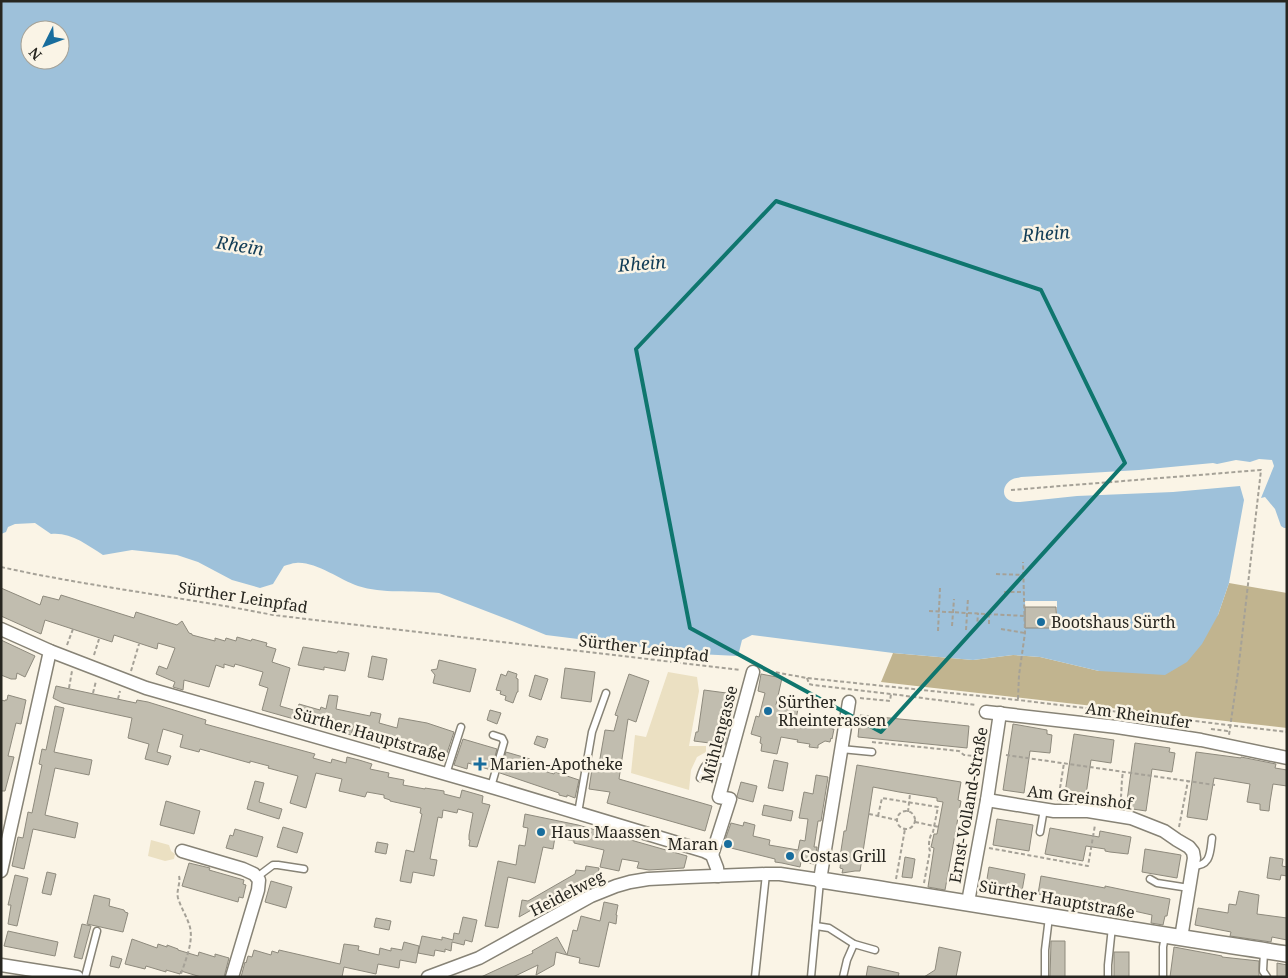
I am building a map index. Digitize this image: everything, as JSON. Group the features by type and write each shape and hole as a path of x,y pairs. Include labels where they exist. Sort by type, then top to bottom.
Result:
{"street":[{"name":"Sürther Hauptstraße","path":"1,629 69,659 146,688 491,787 712,855"},
{"path":"1,871 50,651"},
{"name":"Mühlengasse","path":"712,855 730,800 719,796 753,672"},
{"path":"820,880 849,702"},
{"name":"Am Rheinufer","path":"986,712 1201,740 1287,758"},
{"name":"Ernst-Volland-Straße","path":"968,902 987,800 1000,713"},
{"name":"Am Greinshof","path":"987,800 1050,810 1088,811 1131,818 1164,831 1189,848 1193,852 1194,858 1181,938"},
{"path":"182,851 244,869 254,874 259,880 258,890 232,977"},
{"path":"712,855 718,876"},
{"name":"Heidelweg","path":"435,976 479,958 591,896 630,882 648,879 766,874 780,874 820,880"},
{"name":"Sürther Hauptstraße","path":"820,880 1287,954"},
{"path":"1,965 75,977"}],"lane":[{"path":"578,813 592,732 606,693"},
{"path":"446,774 461,727"},
{"path":"491,787 504,742 502,738 492,735"},
{"path":"841,749 872,752"},
{"path":"700,778 703,769 712,760 718,759 729,762"},
{"path":"1040,832 1050,810"},
{"path":"1192,866 1199,866 1207,861 1210,856 1212,838"},
{"path":"257,877 273,865 278,864 304,870"},
{"path":"755,977 766,874"},
{"path":"1150,879 1158,883 1189,888"},
{"path":"811,977 820,880"},
{"path":"1045,977 1045,950 1049,917"},
{"path":"816,926 828,928 854,944 875,950"},
{"path":"1108,977 1112,927"},
{"path":"85,977 97,931"},
{"path":"1163,977 1165,935"},
{"path":"843,977 847,960 854,944"},
{"path":"1264,950 1263,972 1267,977"}],"path":[{"path":"1011,490 1260,470 1238,672 1230,726"},
{"path":"1018,700 1019,675 1025,633 1024,562"},
{"name":"Sürther Leinpfad","path":"1,567 273,615 753,672 764,670 807,678 1018,700 1287,732"},
{"path":"996,574 1024,574"},
{"path":"938,631 940,588"},
{"path":"1004,592 1024,592"},
{"path":"966,630 968,598"},
{"path":"952,626 954,599"},
{"path":"929,611 1025,616"},
{"path":"977,628 978,614"},
{"path":"989,614 989,624"},
{"path":"69,688 69,659 73,629"},
{"path":"1001,629 1025,633"},
{"path":"90,667 99,639"},
{"path":"128,682 139,644"},
{"path":"807,678 809,684 813,685 974,704 982,706 986,712"},
{"path":"849,702 861,698 890,701 891,694"},
{"path":"872,742 959,751 964,755 1064,763 1214,785"},
{"path":"1050,810 1064,763"},
{"path":"1118,816 1122,797 1123,772"},
{"path":"1177,840 1188,782"},
{"path":"908,812 910,794"},
{"path":"878,816 882,798 938,807 930,840 930,851 922,895"},
{"path":"908,812 914,817 915,822 912,827 905,829 900,827 897,820 898,815 908,812"},
{"path":"978,846 1088,866 1098,813"},
{"path":"869,814 897,820"},
{"path":"915,822 938,827"},
{"path":"893,891 905,829"},
{"path":"179,876 180,880 177,889 179,900 190,925 191,932 190,947 180,977"}],"highlighted area":[{"path":"776,201 1041,290 1125,463 881,732 690,628 636,349"}],"shaded area":[{"path":"1229,583 1287,593 1287,728 881,682 893,653 973,660 1013,655 1040,657 1099,671 1218,615"},
{"path":"668,672 697,677 699,691 689,746 706,746 706,752 697,757 691,770 689,790 631,773 635,735 646,737"},
{"path":"151,840 169,845 171,851 175,854 174,859 165,861 148,856"}],"water":[{"name":"Rhein","path":"1,1 1287,1 1287,528 1281,526 1275,509 1265,497 1261,498 1274,466 1272,460 1259,459 1250,462 1236,460 1217,464 1021,477 1010,481 1004,490 1005,496 1008,499 1020,502 1077,496 1173,492 1240,486 1244,500 1229,583 1218,615 1202,644 1187,662 1165,675 1099,671 1040,657 1013,655 973,660 893,653 752,635 742,640 738,656 698,654 546,635 439,593 387,591 367,588 303,563 284,566 273,584 260,588 232,580 198,562 177,555 132,550 103,555 85,543 65,535 51,534 35,523 15,524 8,527 6,532 1,534"}],"pier":[{"name":"Bootshaus Sürth","path":"1025,601 1057,601 1057,628 1025,628"}],"building":[{"path":"1,588 40,605 43,596 59,600 61,595 134,618 136,612 177,625 182,621 192,635 215,641 215,638 225,641 226,638 236,641 237,637 267,643 266,646 276,649 272,662 290,668 280,706 297,711 299,704 320,710 321,707 326,709 329,695 338,696 336,709 370,716 371,712 381,714 379,723 397,728 399,718 427,723 454,732 447,753 414,743 412,752 367,741 370,728 354,724 351,735 262,710 268,688 259,685 263,672 235,664 234,667 224,664 224,668 216,665 209,687 184,680 183,690 173,687 175,682 156,674 159,666 167,669 175,648 158,643 157,649 114,635 112,642 45,620 41,634 1,616"},
{"name":"Bootshaus Sürth","path":"1025,607 1056,607 1057,628 1025,628"},
{"path":"1,640 35,656 25,677 17,673 16,679 1,675"},
{"path":"303,647 337,653 338,651 349,653 345,671 324,667 324,670 298,665"},
{"path":"372,656 387,659 383,680 368,677"},
{"path":"439,660 476,669 470,692 433,683 435,675 431,670 437,669"},
{"path":"565,668 595,672 591,702 561,698"},
{"path":"508,671 517,674 516,678 518,679 518,692 513,703 505,700 506,696 500,694 501,691 496,690 501,674 506,676"},
{"path":"629,674 649,681 636,722 628,719 619,779 712,806 705,831 607,803 610,792 589,789 592,769 598,770 605,730 614,731 618,716 615,715"},
{"path":"761,674 782,678 776,705 798,709 794,729 812,716 834,720 832,729 834,729 830,742 825,741 818,745 818,748 809,747 810,744 797,742 798,740 781,737 777,754 761,751 761,737 751,734 756,716 759,717 765,693 758,691"},
{"path":"535,675 548,679 541,700 529,696"},
{"path":"56,686 136,703 137,700 148,702 206,720 205,724 315,754 313,758 331,763 332,759 346,763 347,757 359,760 372,764 370,769 389,773 388,777 404,780 403,785 444,791 444,794 460,798 462,790 483,796 482,803 490,805 477,847 469,846 473,813 458,809 457,813 443,810 442,818 438,817 430,859 437,860 434,876 413,872 411,883 400,881 406,850 414,852 422,814 420,813 421,808 390,801 384,798 384,795 367,792 365,797 339,791 342,779 316,773 306,808 290,803 298,776 250,761 250,763 200,749 199,752 180,747 183,735 163,729 157,752 171,756 168,765 145,759 149,744 128,738 132,718 63,703 53,698"},
{"path":"704,690 734,694 725,745 694,741 696,732 698,732"},
{"path":"8,695 26,700 21,724 16,723 8,756 14,757 5,791 1,791 1,700 7,700"},
{"path":"55,706 64,708 54,752 92,760 89,775 55,768 45,815 78,823 75,838 33,829 24,869 12,866 18,837 23,838 28,812 32,813 42,765 39,764 42,749 46,750"},
{"path":"490,710 501,713 497,724 487,720"},
{"path":"860,715 969,726 967,748 858,737"},
{"path":"1013,724 1047,730 1047,734 1052,735 1050,753 1030,751 1024,793 1003,790"},
{"path":"1074,734 1114,740 1111,763 1091,760 1085,802 1064,799"},
{"path":"537,736 548,739 545,748 534,744"},
{"path":"463,739 497,749 491,770 468,763 467,769 454,765"},
{"path":"1135,743 1170,748 1169,752 1175,753 1172,772 1152,769 1146,811 1126,808"},
{"path":"506,752 530,759 527,766 579,780 575,798 559,795 559,793 500,773"},
{"path":"1196,752 1241,757 1276,764 1275,768 1287,770 1287,786 1273,784 1269,811 1260,810 1260,804 1247,802 1250,784 1214,778 1207,820 1187,817"},
{"path":"774,760 788,763 783,791 768,788"},
{"path":"857,765 961,782 958,800 961,801 945,890 928,887 934,848 931,847 934,834 937,834 943,802 937,801 937,798 873,787 860,871 842,873 840,857"},
{"path":"816,775 828,777 821,821 818,821 814,847 817,847 814,864 801,862 800,867 775,862 775,859 723,846 731,823 743,826 744,822 755,825 753,836 770,840 769,845 798,850 800,840 805,841 808,819 799,818 804,792 813,794"},
{"path":"255,781 264,783 259,802 282,809 279,819 247,809"},
{"path":"741,782 757,786 753,802 738,798"},
{"path":"166,801 200,811 194,834 160,825"},
{"path":"764,805 793,811 791,821 762,815"},
{"path":"525,814 578,825 687,856 684,868 649,870 637,868 639,862 622,859 619,871 600,867 604,850 555,837 553,849 543,847 535,883 508,877 498,928 485,926 498,861 516,865 519,845 525,846 528,828 523,827"},
{"path":"997,819 1033,825 1029,851 993,845"},
{"path":"283,827 303,833 297,853 277,847"},
{"path":"1050,828 1099,837 1100,831 1131,837 1128,854 1086,846 1083,861 1045,854"},
{"path":"235,829 263,837 257,857 226,848 230,835 233,836"},
{"path":"377,842 388,844 386,854 375,852"},
{"path":"1145,849 1181,855 1177,878 1142,872"},
{"path":"905,857 915,859 912,878 902,877"},
{"path":"1270,857 1283,859 1282,866 1287,867 1287,876 1281,875 1280,880 1267,878"},
{"path":"189,863 244,880 243,884 246,885 243,898 239,897 238,902 182,886"},
{"path":"586,866 599,868 598,877 593,876 592,884 587,883 586,887 582,886 581,890 576,889 575,894 563,892 519,917 522,900 528,901 575,874 576,870 585,871"},
{"path":"989,867 1025,874 1022,891 986,885"},
{"path":"47,872 56,874 51,895 42,893"},
{"path":"15,875 28,878 17,926 8,924 11,905 8,905"},
{"path":"1041,876 1170,899 1167,916 1165,916 1163,925 1151,923 1152,915 1134,910 1038,894"},
{"path":"271,881 292,887 286,908 265,902"},
{"path":"1239,891 1259,895 1257,914 1287,918 1287,940 1272,937 1271,942 1230,936 1231,932 1195,925 1198,908 1228,913 1229,904 1236,905"},
{"path":"94,895 110,899 109,906 128,913 123,932 87,924"},
{"path":"604,902 618,905 616,924 609,922 599,967 579,963 580,958 567,955 573,930 577,931 581,916 600,921"},
{"path":"463,917 477,920 472,942 465,940 464,945 452,942 451,951 445,949 445,952 435,950 434,956 418,953 422,936 442,940 442,937 453,940 454,933 459,934"},
{"path":"376,918 391,921 389,930 374,927"},
{"path":"82,924 91,926 82,959 74,957"},
{"path":"8,931 58,942 55,956 4,946"},
{"path":"557,937 567,955 556,952 554,965 536,975 538,965 513,977 481,977 533,953 532,951"},
{"path":"132,939 157,948 158,944 167,947 167,945 198,956 199,952 215,957 215,954 229,958 224,977 201,977 181,971 180,974 146,966 145,969 125,964"},
{"path":"1051,941 1065,941 1065,977 1050,977"},
{"path":"404,942 419,946 416,963 400,960 399,968 378,964 376,974 344,967 342,977 241,977 245,962 248,956 252,957 254,950 271,955 272,951 278,953 279,950 340,964 344,944 359,946 358,950 379,955 380,948 391,951 391,948 402,950"},
{"path":"939,947 961,952 956,977 924,977 935,970"},
{"path":"1174,947 1222,957 1259,961 1259,977 1170,977"},
{"path":"1114,952 1129,952 1129,977 1114,977"},
{"path":"112,956 122,959 119,968 110,966"},
{"path":"1277,963 1287,965 1287,977 1277,977"},
{"path":"868,966 899,973 898,977 866,977"}],"place":[{"name":"Bootshaus Sürth","path":"1041,622"},
{"name":"Sürther Rheinterassen","path":"768,711"},
{"name":"Marien-Apotheke","path":"480,764"},
{"name":"Haus Maassen","path":"541,832"},
{"name":"Maran","path":"728,844"},
{"name":"Costas Grill","path":"790,856"}]}
